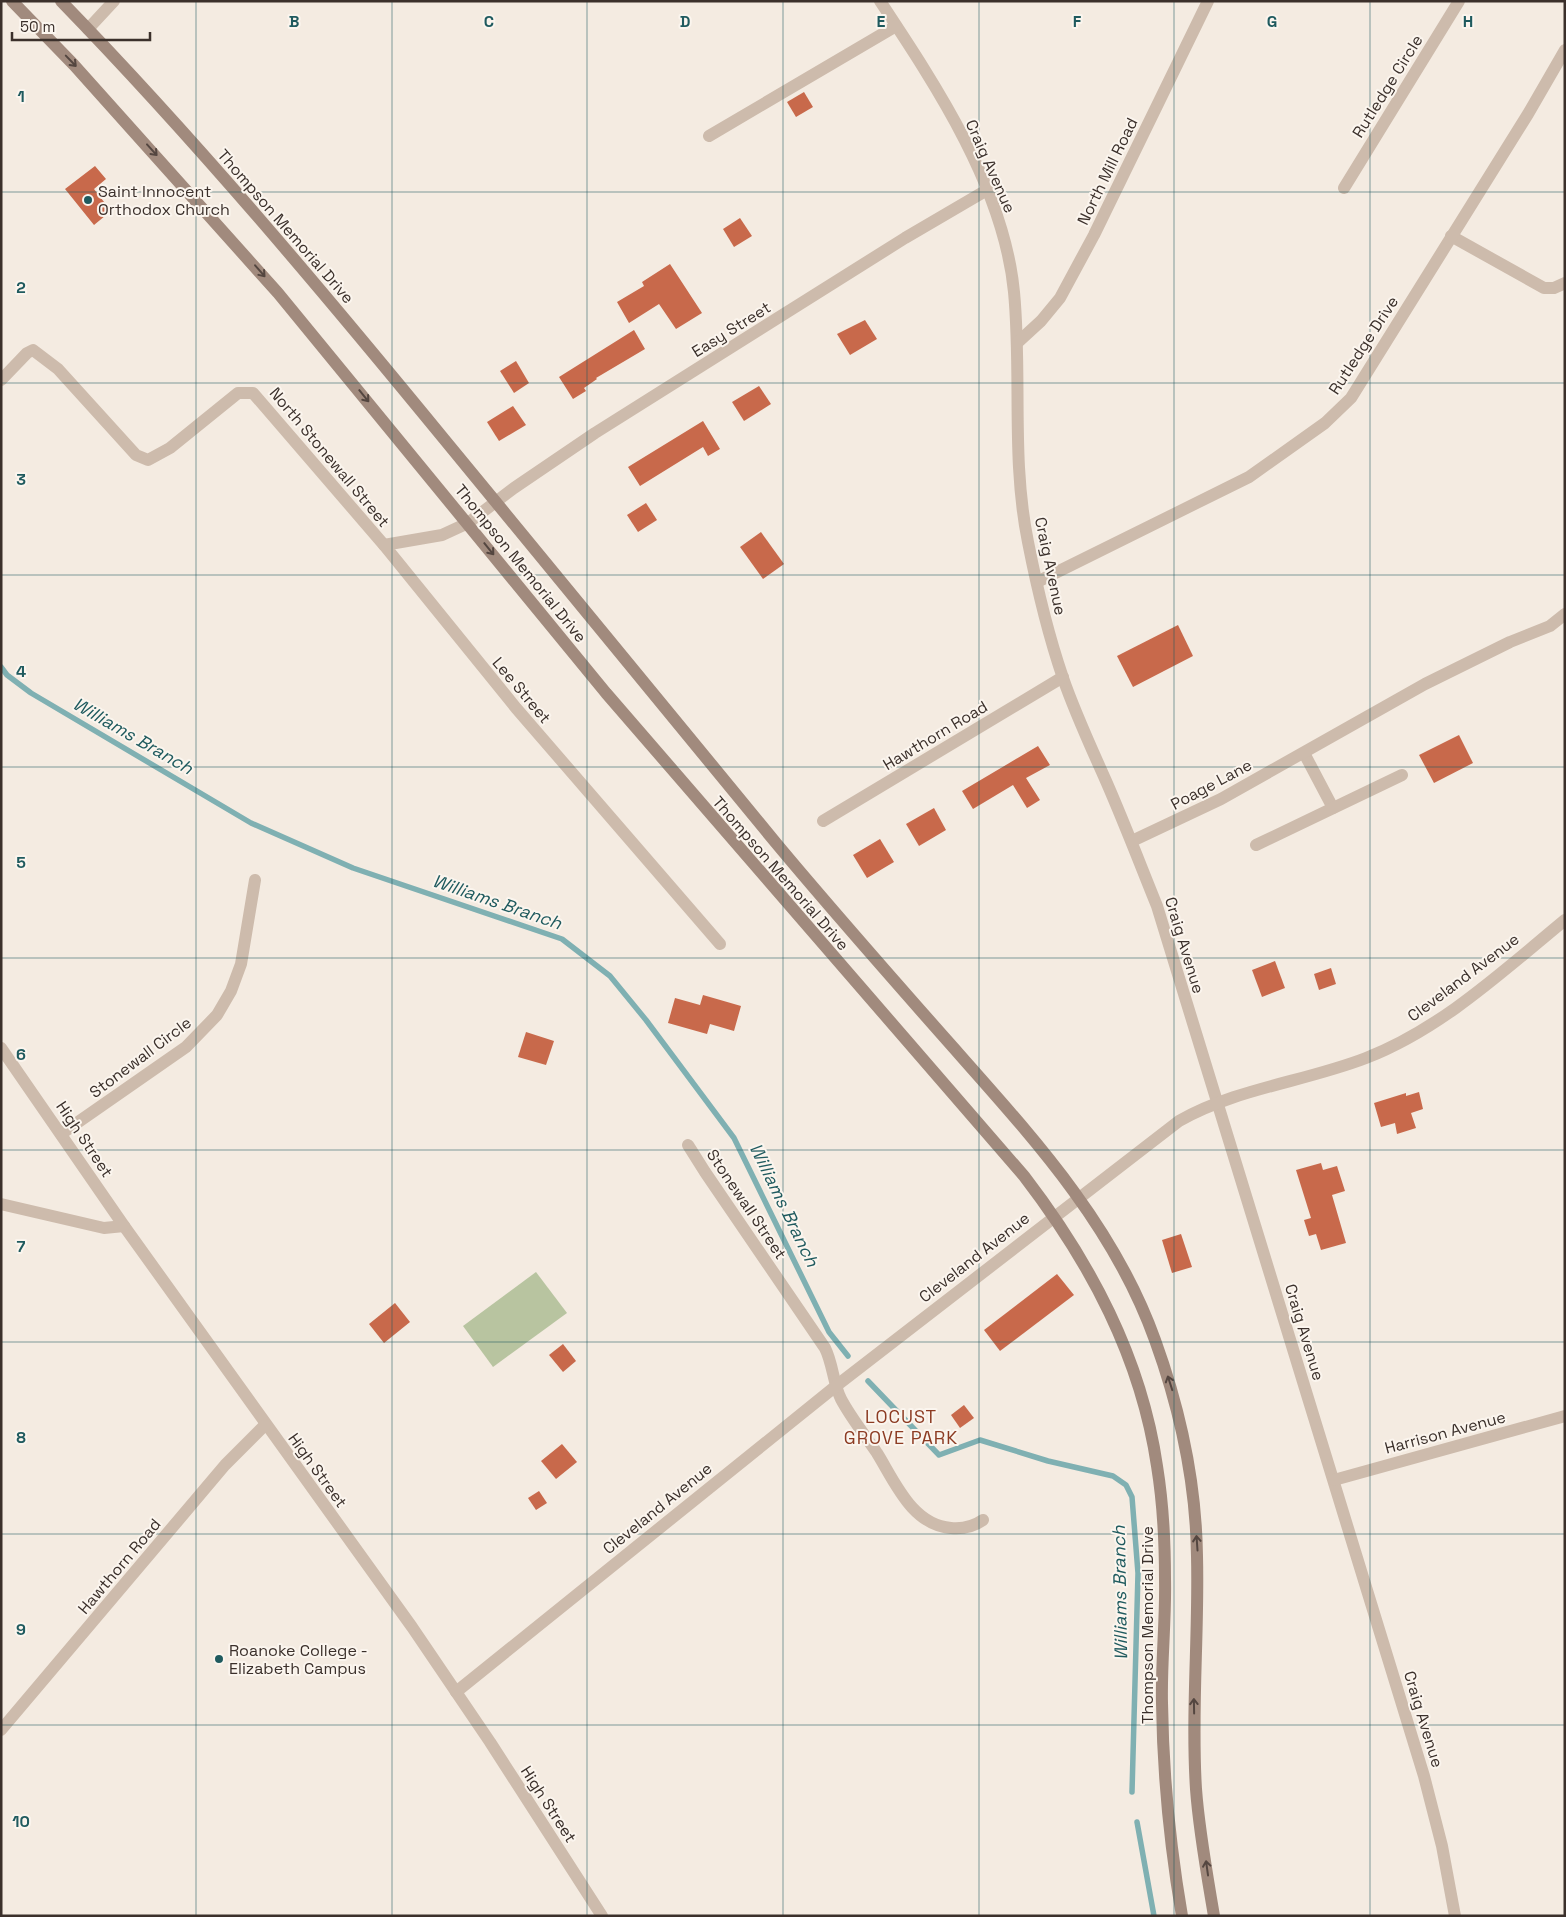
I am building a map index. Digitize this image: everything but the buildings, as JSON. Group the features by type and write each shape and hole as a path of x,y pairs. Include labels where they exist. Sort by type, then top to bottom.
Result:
{"main road":[{"name":"Thompson Memorial Drive","path":"12,1 74,64 272,285 606,693 1024,1176 1054,1215 1090,1272 1113,1317 1140,1393 1157,1465 1164,1523 1166,1580 1162,1694 1165,1780 1174,1869 1182,1916"},
{"name":"Thompson Memorial Drive","path":"61,1 187,136 317,284 780,847 1022,1125 1079,1196 1107,1239 1135,1291 1153,1335 1173,1392 1185,1443 1194,1504 1198,1554 1194,1681 1196,1787 1214,1916"}],"street":[{"path":"88,29 114,1"},
{"name":"Craig Avenue","path":"880,1 966,144 987,190 1009,261 1018,343 1017,458 1027,539 1036,582 1063,677 1132,841 1156,906 1424,1776 1442,1846 1455,1916"},
{"name":"North Mill Road","path":"1018,343 1042,321 1060,298 1098,227 1208,1"},
{"name":"Rutledge Circle","path":"1344,188 1459,1"},
{"path":"709,136 896,26"},
{"name":"Rutledge Drive","path":"1036,582 1249,477 1325,423 1351,398 1528,114 1565,50"},
{"name":"Easy Street","path":"496,502 595,434 905,238 987,190"},
{"path":"1451,236 1544,288 1554,288 1565,283"},
{"name":"North Stonewall Street","path":"1,380 27,353 33,350 58,369 136,455 148,460 170,448 238,393 253,393 384,545"},
{"path":"384,545 442,535 468,523 496,502"},
{"name":"Lee Street","path":"384,545 516,708 720,944"},
{"name":"Poage Lane","path":"1132,841 1221,798 1425,684 1510,642 1550,626 1565,614"},
{"name":"Hawthorn Road","path":"823,821 1063,677"},
{"path":"1304,753 1333,808"},
{"path":"1256,845 1402,775"},
{"name":"Stonewall Circle","path":"61,1134 186,1047 217,1015 231,991 241,964 256,880"},
{"name":"Cleveland Avenue","path":"456,1692 836,1386 1054,1215 1179,1121 1216,1101 1365,1058 1404,1041 1434,1023 1561,923"},
{"name":"High Street","path":"1,1048 124,1226 456,1692 602,1916"},
{"name":"Stonewall Street","path":"688,1145 825,1348 832,1362 836,1386 841,1398 919,1515 944,1528 959,1529 975,1526 983,1520"},
{"path":"1,1204 104,1228 124,1226"},
{"name":"Harrison Avenue","path":"1334,1480 1565,1416"},
{"name":"Hawthorn Road","path":"1,1730 225,1465 265,1425"}],"green space":[{"path":"536,1272 567,1313 493,1367 463,1326"}],"waterway":[{"name":"Williams Branch","path":"1,667 7,675 31,693 251,823 353,868 562,939 610,976 646,1020 734,1138 829,1332 848,1356"},
{"name":"Williams Branch","path":"868,1381 939,1455 980,1440 1048,1461 1113,1476 1126,1485 1132,1497 1138,1573 1132,1792"},
{"name":"Williams Branch","path":"1137,1822 1154,1916"}],"place":[{"name":"Saint Innocent Orthodox Church","path":"88,200"},
{"name":"Roanoke College - Elizabeth Campus","path":"219,1659"}],"district":[{"name":"LOCUST GROVE PARK","path":"901,1427"}]}
